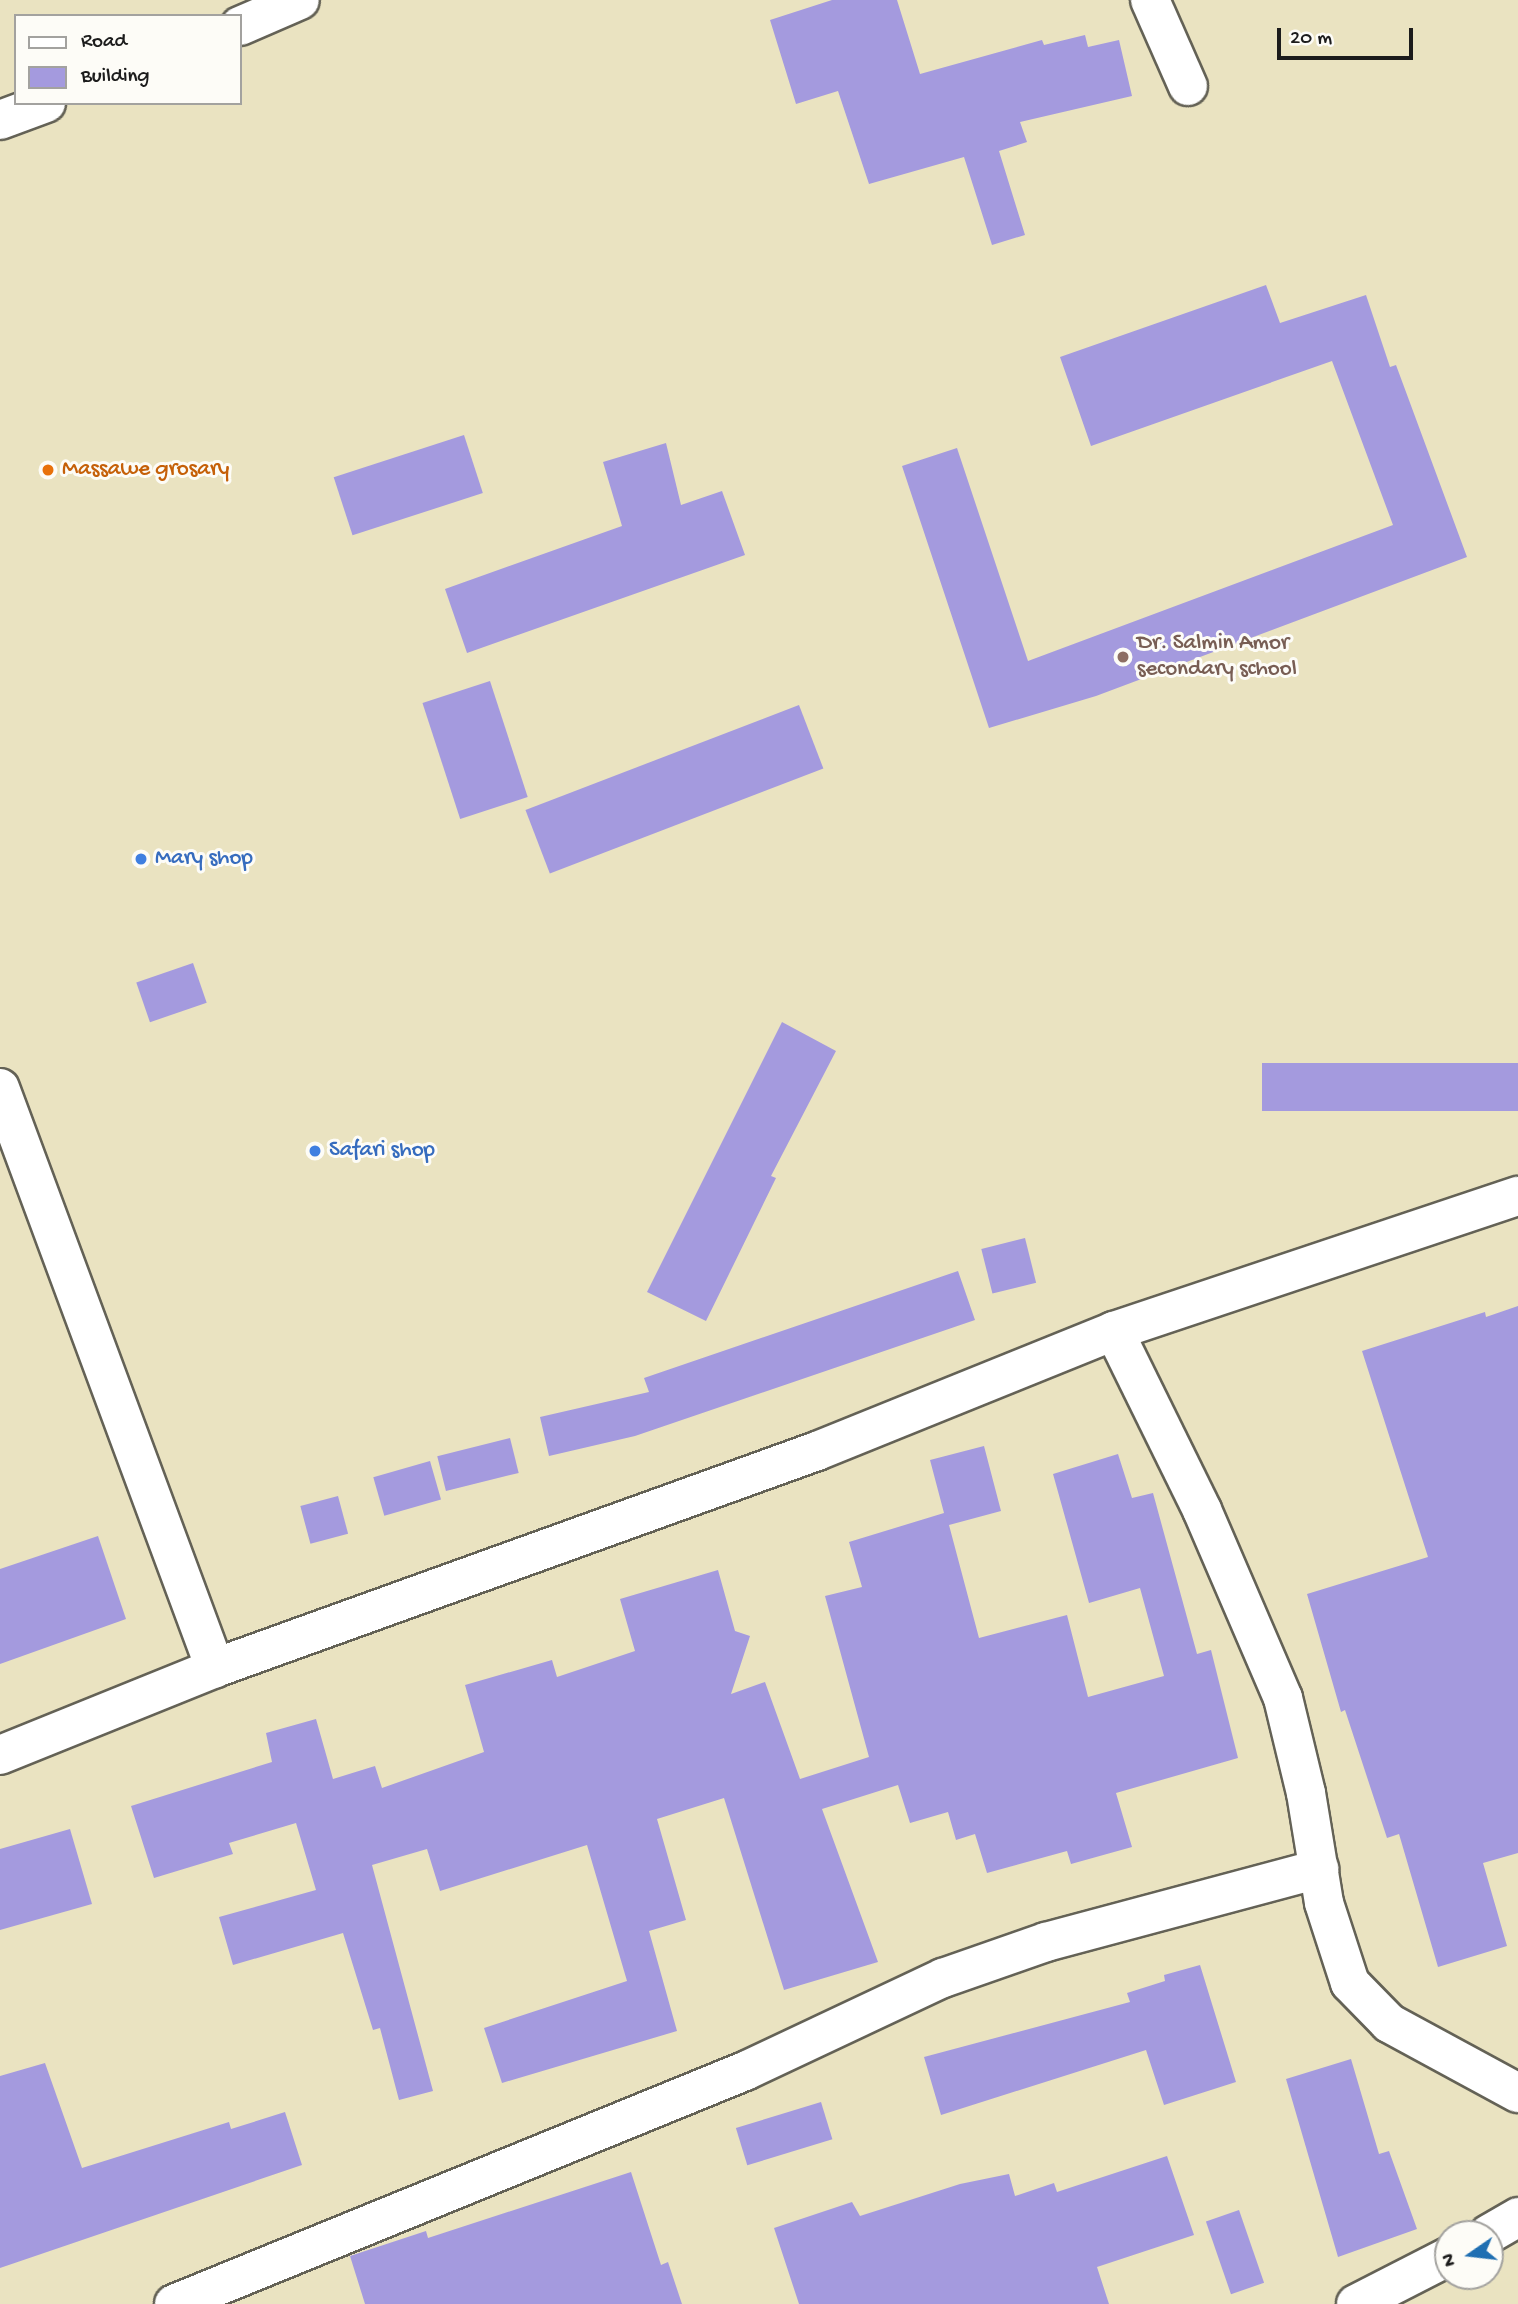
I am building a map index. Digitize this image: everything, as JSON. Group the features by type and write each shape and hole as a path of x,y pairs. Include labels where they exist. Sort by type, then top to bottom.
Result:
{"street":[{"path":"242,25 300,0"},
{"path":"1150,0 1188,86"},
{"path":"0,120 41,105"},
{"path":"0,1088 215,1668"},
{"path":"0,1755 215,1668 817,1451 1114,1331 1518,1196"},
{"path":"1114,1331 1255,1625 1283,1698 1339,1955 1350,1983 1367,2004 1389,2023 1518,2093"},
{"path":"174,2304 745,2071 943,1978 1046,1942 1319,1869"},
{"path":"1356,2304 1434,2264"}],"building":[{"path":"832,0 897,0 920,74 1042,40 1044,45 1085,35 1088,47 1119,40 1132,96 1020,122 1027,142 999,151 1025,235 992,245 964,157 869,184 838,91 796,104 770,20"},
{"path":"1266,285 1280,323 1366,295 1390,367 1396,365 1467,557 1096,696 989,728 902,466 957,448 1028,661 1393,525 1332,361 1091,446 1060,357"},
{"path":"464,435 483,493 353,535 334,477"},
{"path":"666,443 681,505 722,491 745,555 467,653 445,589 622,526 603,462"},
{"path":"490,681 528,797 460,819 422,703"},
{"path":"799,705 823,768 550,873 525,810"},
{"path":"193,963 207,1003 150,1022 136,983"},
{"path":"782,1022 836,1051 771,1176 776,1178 706,1321 647,1292"},
{"path":"1262,1063 1518,1063 1518,1111 1262,1111"},
{"path":"1025,1238 1036,1283 992,1294 981,1249"},
{"path":"958,1271 975,1320 635,1436 549,1456 540,1417 649,1392 644,1378"},
{"path":"1518,1306 1518,1853 1483,1863 1507,1946 1438,1967 1399,1834 1387,1838 1345,1710 1341,1712 1307,1594 1428,1557 1362,1351 1485,1312 1486,1317"},
{"path":"510,1438 519,1473 446,1491 437,1456"},
{"path":"984,1446 1001,1511 949,1525 979,1638 1067,1615 1088,1697 1164,1676 1140,1588 1089,1603 1053,1474 1118,1454 1132,1498 1153,1493 1197,1654 1211,1650 1238,1758 1116,1793 1132,1847 1071,1864 1067,1851 987,1873 975,1834 956,1840 948,1812 910,1823 898,1785 822,1809 878,1962 784,1990 724,1798 657,1819 686,1920 649,1931 677,2031 502,2083 484,2028 627,1981 587,1845 440,1891 427,1849 372,1865 433,2091 399,2100 380,2028 373,2030 343,1933 233,1965 219,1917 316,1890 296,1823 229,1843 233,1854 154,1878 131,1806 272,1762 266,1733 316,1719 333,1779 375,1766 382,1788 484,1752 465,1685 552,1660 557,1677 635,1651 620,1599 718,1570 735,1631 750,1636 731,1694 765,1682 800,1779 869,1757 825,1596 862,1587 849,1542 944,1513 930,1460"},
{"path":"430,1461 441,1499 384,1516 373,1477"},
{"path":"338,1496 348,1534 310,1544 300,1506"},
{"path":"98,1536 126,1619 0,1664 0,1569"},
{"path":"70,1829 92,1904 0,1930 0,1849"},
{"path":"1200,1965 1236,2082 1164,2105 1146,2050 941,2115 924,2057 1130,2002 1127,1993 1165,1981 1164,1975"},
{"path":"1351,2059 1379,2154 1389,2151 1417,2229 1338,2257 1286,2079"},
{"path":"45,2063 82,2168 229,2122 231,2129 285,2112 302,2165 0,2268 0,2076"},
{"path":"821,2102 832,2139 747,2165 736,2128"},
{"path":"1167,2156 1194,2235 1097,2267 1109,2304 799,2304 774,2228 852,2202 860,2216 960,2184 1009,2174 1015,2196 1054,2183 1057,2192"},
{"path":"631,2172 661,2265 668,2262 682,2304 365,2304 350,2256 426,2231 428,2238"},
{"path":"1239,2210 1264,2283 1231,2294 1206,2221"}],"place":[{"name":"Massawe grosary","path":"48,470"},
{"name":"Dr. Salmin Amor secondary school","path":"1123,657"},
{"name":"Mary shop","path":"141,859"},
{"name":"Safari shop","path":"315,1151"}]}
